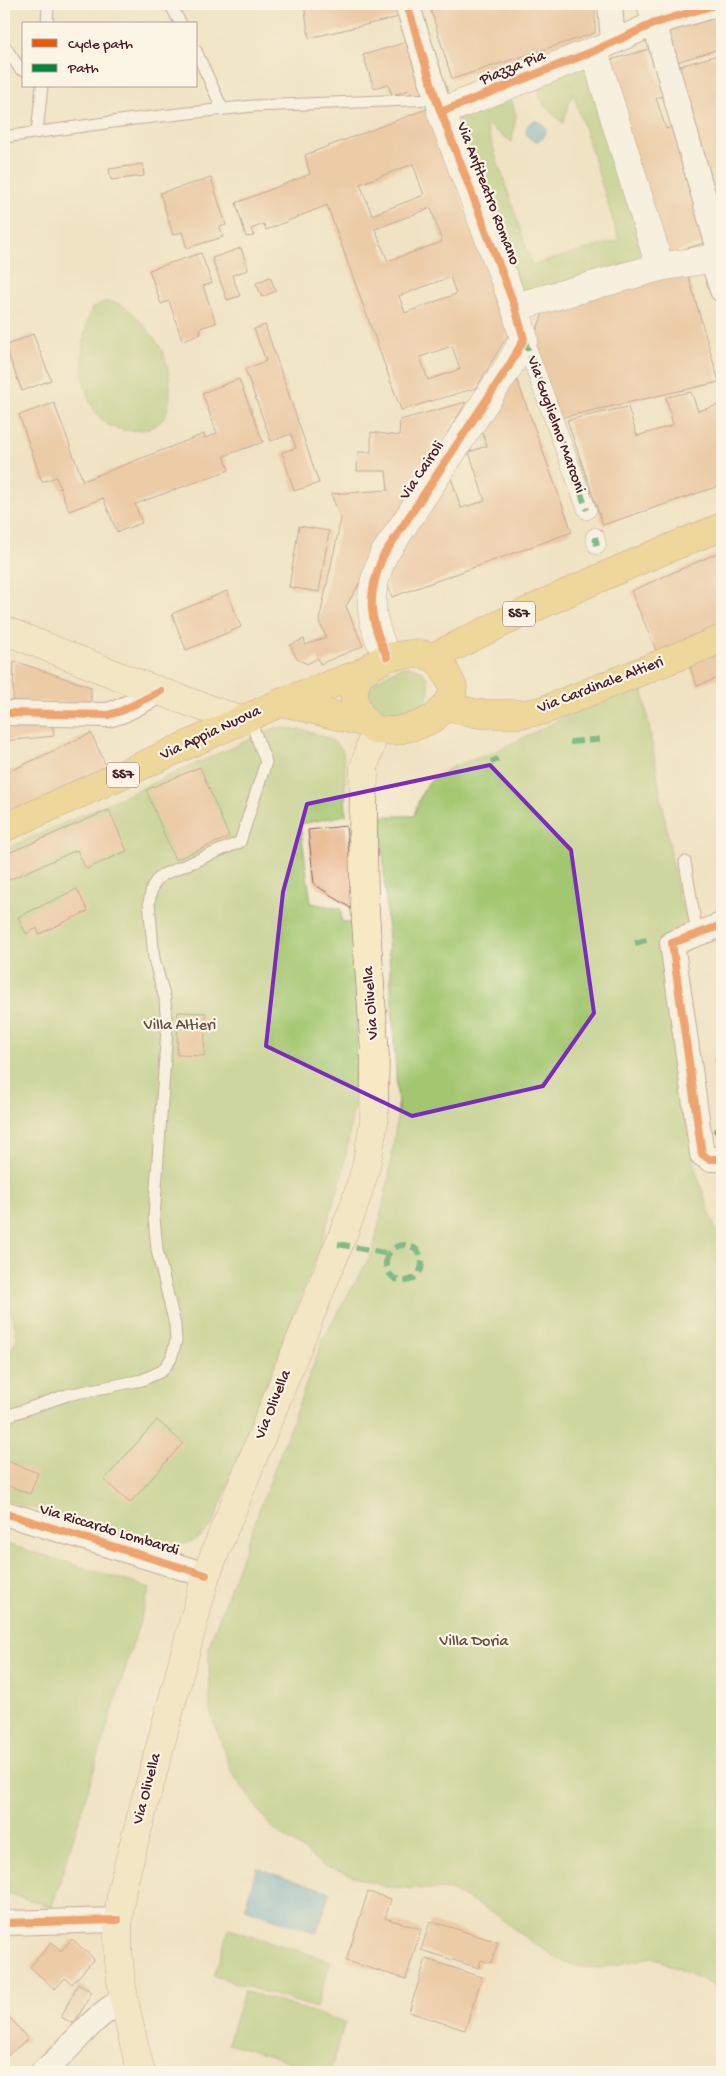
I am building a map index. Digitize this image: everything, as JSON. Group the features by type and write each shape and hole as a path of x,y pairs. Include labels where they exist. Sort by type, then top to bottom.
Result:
{"main road":[{"name":"SS7","path":"433,657 518,614 673,546 722,527"},
{"path":"4,630 161,691 246,719"},
{"name":"Via Cardinale Altieri","path":"446,706 479,714 522,714 542,711 722,639"},
{"path":"409,654 433,657 442,665 453,687 452,696 446,706 434,718 420,725 395,731 370,727 357,712 355,703 355,686 359,674 387,658 409,654"},
{"name":"Via Appia Nuova","path":"4,828 282,702 359,674"},
{"name":"Via Appia Nuova","path":"282,702 370,727"},
{"name":"Via Olivella","path":"141,2072 123,2000 118,1967 118,1920 123,1884 206,1575 349,1218 366,1167 374,1121 375,1055 364,894 364,768 370,727"}],"street":[{"name":"Via Anfiteatro Romano","path":"407,4 439,106 514,307"},
{"path":"610,4 604,46 660,267"},
{"path":"604,46 652,14 718,4"},
{"path":"652,14 719,258 722,290"},
{"name":"Piazza Pia","path":"439,106 604,46"},
{"path":"524,339 514,307 660,267 719,258"},
{"name":"Via Guglielmo Marconi","path":"524,339 587,510"},
{"name":"Via Cairoli","path":"387,658 376,634 371,608 375,574 383,556 509,366 524,339"},
{"path":"4,713 108,715 121,711 161,691"},
{"path":"712,1156 672,944 722,925"},
{"name":"Via Riccardo Lombardi","path":"4,1514 206,1575"},
{"path":"4,1923 118,1920"},
{"path":"43,2072 99,2016 123,2000"}],"lane":[{"path":"47,22 48,4"},
{"path":"170,4 180,22"},
{"path":"4,45 22,70"},
{"path":"198,55 222,108"},
{"path":"37,132 42,88"},
{"path":"4,137 222,108 253,106 439,106"},
{"path":"4,1417 67,1395 142,1380 162,1371 171,1359 176,1341 175,1325 157,1250 154,1217 167,1028 165,1000 154,959 150,897 156,881 162,874 240,842 266,762 246,719"},
{"path":"685,862 697,934"}],"highlighted area":[{"path":"490,765 571,850 594,1013 543,1086 412,1116 266,1046 283,892 307,804"}],"green space":[{"path":"586,60 644,258 520,297 456,115 509,92 516,115 512,142 485,123 532,265 619,240 573,92 563,123 544,106 536,82"},
{"path":"104,302 119,304 135,316 156,340 165,359 170,385 169,404 164,418 148,428 131,431 107,425 94,408 88,395 82,366 84,335 92,308"},
{"path":"400,667 411,667 423,673 429,684 428,697 420,708 413,712 384,716 370,707 367,697 368,692 377,680"},
{"name":"Villa Doria","path":"641,680 679,901 682,901 689,933 664,942 696,1172 722,1249 722,1989 653,1957 601,1968 580,1967 560,1960 520,1934 494,1913 450,1890 385,1887 323,1865 270,1826 232,1773 210,1711 209,1645 323,1339 373,1251 389,1177 398,1108 381,816 414,816 423,791 440,774 455,766 496,751"},
{"name":"Villa Altieri","path":"275,728 312,732 330,739 342,750 345,771 346,815 300,824 311,903 341,909 341,921 354,924 357,1034 354,1104 343,1173 318,1252 213,1524 201,1536 190,1542 177,1545 160,1544 4,1500 4,1360 18,1338 4,1288 4,850"},
{"path":"4,1543 150,1588 52,1907 4,1892"},
{"path":"229,1929 331,1961 316,2008 214,1976"},
{"path":"244,1991 345,2022 330,2072 323,2072 228,2043"}],"water":[{"path":"532,121 540,121 546,127 546,135 540,141 532,141 526,135 526,127"},
{"path":"257,1868 330,1892 317,1933 244,1909"}],"building":[{"path":"304,4 394,4 399,17 309,38"},
{"path":"429,4 595,4 595,33 452,79"},
{"path":"722,12 722,48 674,63 664,30"},
{"path":"407,42 425,93 412,97 410,90 392,95 388,84 374,88 363,55"},
{"path":"649,49 663,96 656,98 666,129 675,126 714,240 661,256 604,62"},
{"path":"722,54 722,231 676,67"},
{"path":"429,108 509,333 476,388 401,410 327,205 266,230 264,224 251,229 254,236 246,237 236,203 310,174 305,155","holes":["413,164 424,195 372,215 360,184","431,208 442,242 388,261 375,229","450,277 456,294 405,313 399,296","452,346 460,369 428,380 420,357"]},
{"path":"143,164 144,176 111,180 109,169"},
{"path":"211,178 226,225 220,227 223,237 187,248 182,232 173,235 160,193"},
{"path":"241,248 248,270 232,275 240,296 227,300 212,258"},
{"path":"201,253 212,283 203,286 216,323 200,328 201,334 182,340 169,301 161,304 149,270"},
{"path":"686,268 719,382 555,419 531,345 545,308"},
{"path":"270,277 276,291 262,297 256,283"},
{"path":"265,325 319,483 294,491 282,452 296,448 291,434 271,441 245,369 266,361 254,329"},
{"path":"33,334 51,380 22,391 5,346"},
{"path":"515,374 572,532 392,597 384,577 450,475 461,508 485,501 469,452 487,446 480,426"},
{"path":"239,379 263,442 224,456 229,470 135,504 142,523 117,532 103,498 69,511 56,477 42,482 19,415 54,403 83,481 204,434 205,438 217,433 202,393"},
{"path":"691,392 698,411 722,404 722,485 603,525 567,420 628,407 637,436 673,425 666,397"},
{"path":"466,402 346,606 363,646 320,664 318,658 307,664 297,659 290,645 304,639 306,645 326,637 319,621 341,519 331,494 388,490 386,471 357,471 358,452 371,452 371,432 399,436 400,420"},
{"path":"299,526 329,531 319,592 289,587"},
{"path":"722,551 722,627 658,655 631,591"},
{"path":"227,591 241,627 186,650 172,614"},
{"path":"722,649 722,676 697,686 688,662"},
{"path":"14,661 91,687 91,703 13,701"},
{"path":"52,722 54,736 4,741 4,726"},
{"path":"91,733 109,772 4,822 4,774"},
{"path":"200,767 229,837 175,860 146,790"},
{"path":"109,810 127,851 86,869 77,850 4,882 4,855"},
{"path":"346,826 355,911 314,884 308,830"},
{"path":"77,889 88,911 39,934 37,928 26,934 18,917"},
{"path":"178,1012 206,1013 204,1056 177,1055"},
{"path":"722,1058 722,1085 715,1059"},
{"path":"157,1420 183,1443 130,1503 104,1480"},
{"path":"4,1460 38,1473 30,1494 4,1484"},
{"path":"368,1892 391,1899 385,1918 421,1929 406,1979 346,1961"},
{"path":"430,1921 498,1942 491,1963 481,1960 479,1968 421,1950"},
{"path":"72,1939 94,1959 72,1984 65,1978 55,1989 30,1967 52,1942 61,1951"},
{"path":"426,1959 482,1977 465,2030 409,2012"},
{"path":"78,1984 92,1992 74,2024 61,2017"},
{"path":"7,2014 28,2039 4,2058 4,2016"}],"railway":[{"path":"716,1131 722,1130"}],"marked path":[{"path":"524,339 587,510"},
{"path":"595,537 597,545"},
{"path":"570,742 605,739"},
{"path":"491,762 498,759"},
{"path":"635,943 650,939"},
{"path":"338,1244 389,1254"},
{"path":"404,1245 417,1250 422,1263 417,1276 404,1281 391,1276 386,1263 391,1250 404,1245"}],"cycle path":[{"path":"387,657 376,631 372,607 374,584 383,556 509,366 524,339 515,307 436,99 407,4"},
{"path":"441,112 594,51 655,23 718,4"},
{"path":"4,713 108,715 121,711 161,691"},
{"path":"722,925 672,943 702,1154 709,1159 722,1159"},
{"path":"4,1513 206,1575"},
{"path":"4,1923 118,1920"}]}
